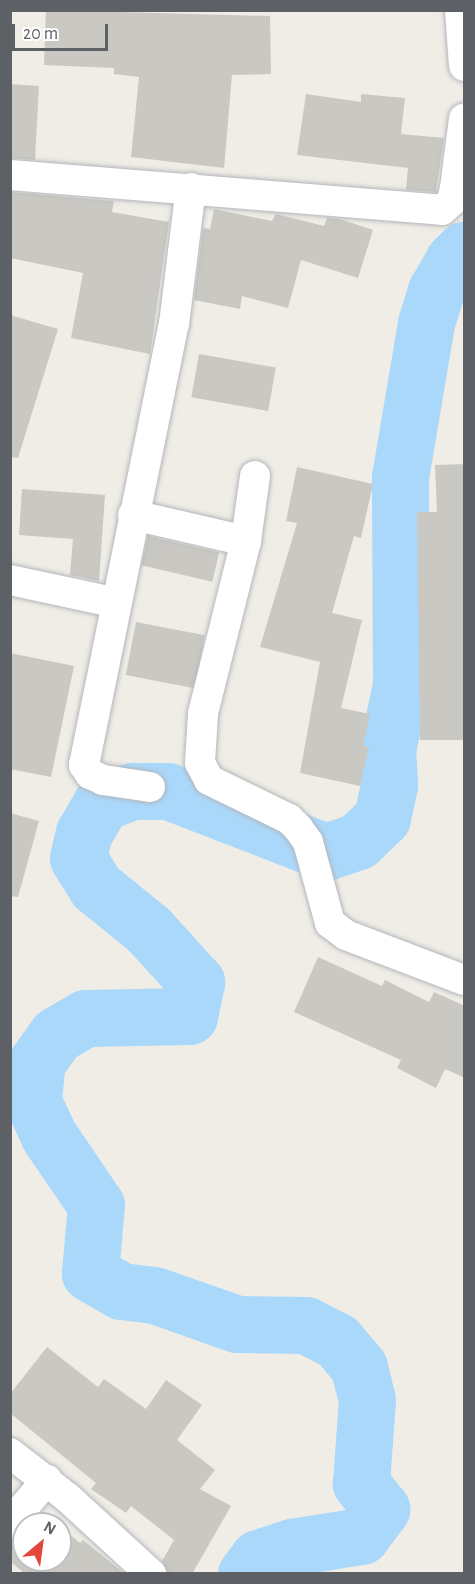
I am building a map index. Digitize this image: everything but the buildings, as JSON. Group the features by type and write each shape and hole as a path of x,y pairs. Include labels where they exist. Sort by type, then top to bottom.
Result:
{"street":[{"path":"460,10 465,66"},
{"path":"10,175 442,210 452,201 465,119"},
{"path":"150,787 104,780 84,766 133,514 174,324 191,188"},
{"path":"255,476 246,541 204,714 200,763 209,780 289,819 308,842 311,861 330,923 346,935 465,980"},
{"path":"133,514 246,541"},
{"path":"10,580 117,603"},
{"path":"10,1453 47,1480 151,1574"},
{"path":"10,1523 47,1480"}],"waterway":[{"path":"246,1574 258,1558 292,1547 361,1536 381,1509 361,1483 367,1400 359,1367 337,1341 306,1325 237,1324 154,1295 121,1291 90,1273 96,1205 49,1136 33,1101 36,1063 56,1035 85,1018 189,1016 196,982 149,930 96,887 78,858 84,833 101,803 133,791 168,791 326,852 358,841 382,818 389,785 387,750 401,685 400,477 426,323 436,291 453,261 464,250"}]}
